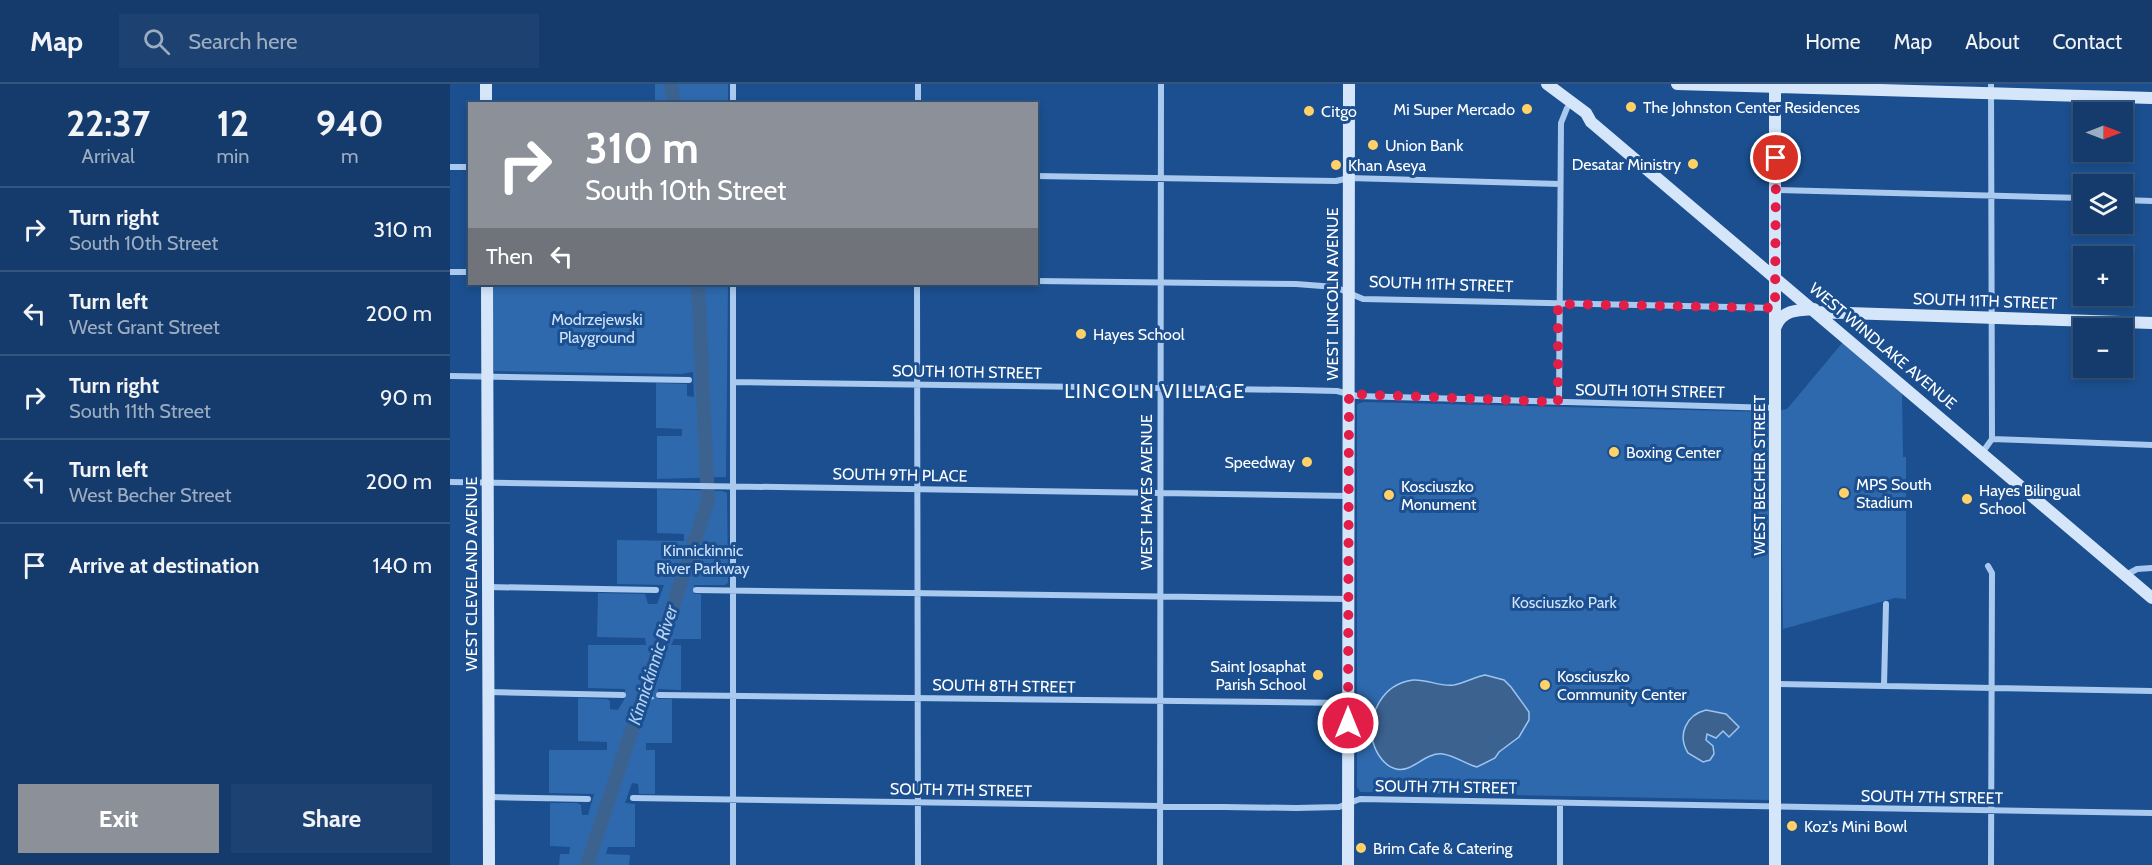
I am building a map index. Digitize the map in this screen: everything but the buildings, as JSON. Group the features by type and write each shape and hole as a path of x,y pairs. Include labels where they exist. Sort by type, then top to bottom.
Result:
{"street":[{"path":"486,84 486,102"},
{"path":"732,102 733,84"},
{"path":"918,84 918,102"},
{"name":"WEST HAYES AVENUE","path":"1160,865 1161,84"},
{"name":"WEST LINCOLN AVENUE","path":"1348,865 1349,84"},
{"name":"WEST WINDLAKE AVENUE","path":"1541,84 1582,120 1591,122"},
{"name":"WEST WINDLAKE AVENUE","path":"1547,84 1586,113 1591,122 2152,598"},
{"path":"1677,84 1991,88 2152,98"},
{"name":"WEST BECHER STREET","path":"1775,85 1775,865"},
{"path":"1982,453 1992,439 1991,88"},
{"path":"1558,402 1560,123 1567,108"},
{"path":"450,167 468,167"},
{"path":"1038,176 1336,181 1349,178 1560,184"},
{"path":"1776,190 2073,198"},
{"path":"2133,200 2152,201"},
{"path":"450,272 468,272"},
{"name":"SOUTH 11TH STREET","path":"1038,281 1306,285 1335,287 1363,299 1775,308"},
{"name":"WEST CLEVELAND AVENUE","path":"487,285 489,865"},
{"path":"733,285 733,865"},
{"path":"917,285 918,865"},
{"name":"SOUTH 11TH STREET","path":"1775,327 1780,318 1789,312 1816,311 2152,323"},
{"path":"450,376 689,380"},
{"name":"SOUTH 10TH STREET","path":"733,382 1337,391 1349,394 1775,408"},
{"path":"1992,439 2152,445"},
{"name":"SOUTH 9TH PLACE","path":"450,482 1349,496"},
{"path":"1988,566 1992,573 1991,865"},
{"path":"2126,575 2137,569 2152,568"},
{"path":"488,587 656,590"},
{"path":"696,590 1348,599"},
{"path":"1884,686 1886,604"},
{"path":"1776,684 2152,691"},
{"path":"488,692 623,695"},
{"name":"SOUTH 8TH STREET","path":"659,695 1348,703"},
{"path":"488,797 588,799"},
{"name":"SOUTH 7TH STREET","path":"633,798 1296,808 1339,807 1360,799 1990,812 2152,813"},
{"path":"1560,803 1560,865"}],"green space":[{"path":"655,84 728,84 728,102 655,102"},
{"name":"Modrzejewski Playground","path":"492,285 728,285 726,477 657,479 657,436 682,436 682,429 656,428 656,383 687,384 687,396 694,397 693,372 682,374 494,371"},
{"name":"MPS South Stadium","path":"1843,342 1902,392 1903,457 1906,457 1906,599 1895,598 1783,629 1780,410 1787,409"},
{"name":"Kosciuszko Park","path":"1364,402 1770,412 1770,800 1360,792 1357,787 1357,404"},
{"name":"Kinnickinnic River Parkway","path":"657,489 727,493 728,583 725,585 694,585 694,594 701,594 701,639 674,639 671,645 681,645 681,690 658,689 658,699 672,699 672,743 646,743 646,750 655,750 655,794 639,794 638,784 632,783 625,803 635,804 635,847 608,847 606,854 630,855 629,865 559,865 560,854 569,854 570,847 550,846 550,803 577,803 581,805 582,815 588,815 594,794 549,793 549,750 607,750 607,742 578,741 578,698 607,699 610,701 610,709 618,710 625,698 625,689 588,688 588,645 646,645 645,638 597,637 598,593 645,594 648,604 657,604 664,585 617,584 617,540 684,541 684,534 657,533"}],"shaded area":[{"path":"1485,675 1504,680 1529,712 1529,720 1519,737 1499,752 1495,758 1477,767 1447,755 1436,754 1408,768 1396,769 1381,758 1373,742 1372,721 1379,702 1385,694 1402,683 1413,680 1454,685"},
{"path":"1706,710 1726,714 1739,727 1729,737 1723,731 1716,738 1707,734 1706,740 1713,746 1714,754 1710,760 1703,762 1688,753 1683,739 1685,727 1689,721 1693,716"}],"waterway":[{"name":"Kinnickinnic River","path":"671,84 674,102"},
{"name":"Kinnickinnic River","path":"587,865 708,501 698,285"},
{"path":"639,703 653,698"}],"place":[{"name":"The Johnston Center Residences","path":"1631,107"},
{"name":"Mi Super Mercado","path":"1527,109"},
{"name":"Citgo","path":"1309,111"},
{"name":"Union Bank","path":"1373,145"},
{"name":"Desatar Ministry","path":"1693,164"},
{"name":"Khan Aseya","path":"1336,165"},
{"name":"Hayes School","path":"1081,334"},
{"name":"Boxing Center","path":"1614,452"},
{"name":"Speedway","path":"1307,462"},
{"name":"MPS South Stadium","path":"1844,493"},
{"name":"Kosciuszko Monument","path":"1389,495"},
{"name":"Hayes Bilingual School","path":"1967,499"},
{"name":"Saint Josaphat Parish School","path":"1318,675"},
{"name":"Kosciuszko Community Center","path":"1545,685"},
{"name":"Koz's Mini Bowl","path":"1792,826"},
{"name":"Brim Cafe & Catering","path":"1361,848"}],"district":[{"name":"LINCOLN VILLAGE","path":"1155,391"}],"route":[{"path":"1348,723 1349,394 1558,402 1558,304 1775,308 1776,158"}]}
